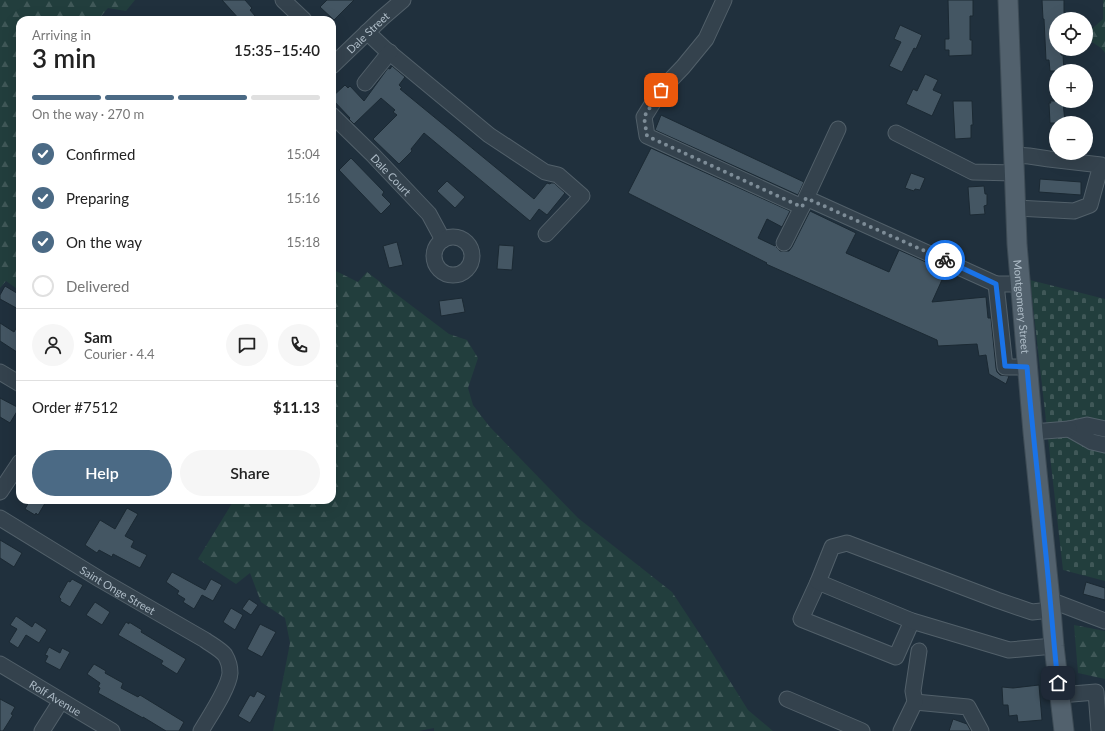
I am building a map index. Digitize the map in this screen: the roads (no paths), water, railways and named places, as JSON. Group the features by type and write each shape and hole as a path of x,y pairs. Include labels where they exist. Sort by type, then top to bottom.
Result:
{"main road":[{"name":"Montgomery Street","path":"1008,0 1017,244 1020,284 1054,646 1064,731"}],"street":[{"path":"283,0 300,16"},
{"name":"Dale Street","path":"336,55 367,32 403,0"},
{"path":"724,0 706,39 683,68 661,90 644,117 647,136 996,284 1020,284"},
{"path":"367,32 489,135 545,172 558,175 582,196 546,234"},
{"path":"365,83 390,52"},
{"name":"Dale Court","path":"336,121 429,214 443,240"},
{"path":"784,244 838,129"},
{"path":"896,133 974,172 1015,164 1029,156 1049,160 1101,165 1090,205 1074,211 1016,208"},
{"path":"996,284 1005,366 1027,367"},
{"path":"0,372 16,382"},
{"path":"1033,432 1069,429 1087,425 1105,429"},
{"path":"1069,429 1092,442 1105,445"},
{"path":"0,492 16,468"},
{"name":"Saint Onge Street","path":"0,518 101,580 206,640 224,654 229,666 229,676 226,685 201,731"},
{"path":"912,621 896,657 801,619 832,547 847,543 1032,612 1051,605 1105,621"},
{"path":"818,582 912,621 1009,650 1054,646"},
{"path":"901,731 915,702 913,691 919,651"},
{"name":"Rolf Avenue","path":"0,664 112,731"},
{"path":"1060,695 1096,692 1101,729"},
{"path":"787,699 862,731"},
{"path":"42,731 61,701"},
{"path":"915,702 968,707 981,731"}]}
